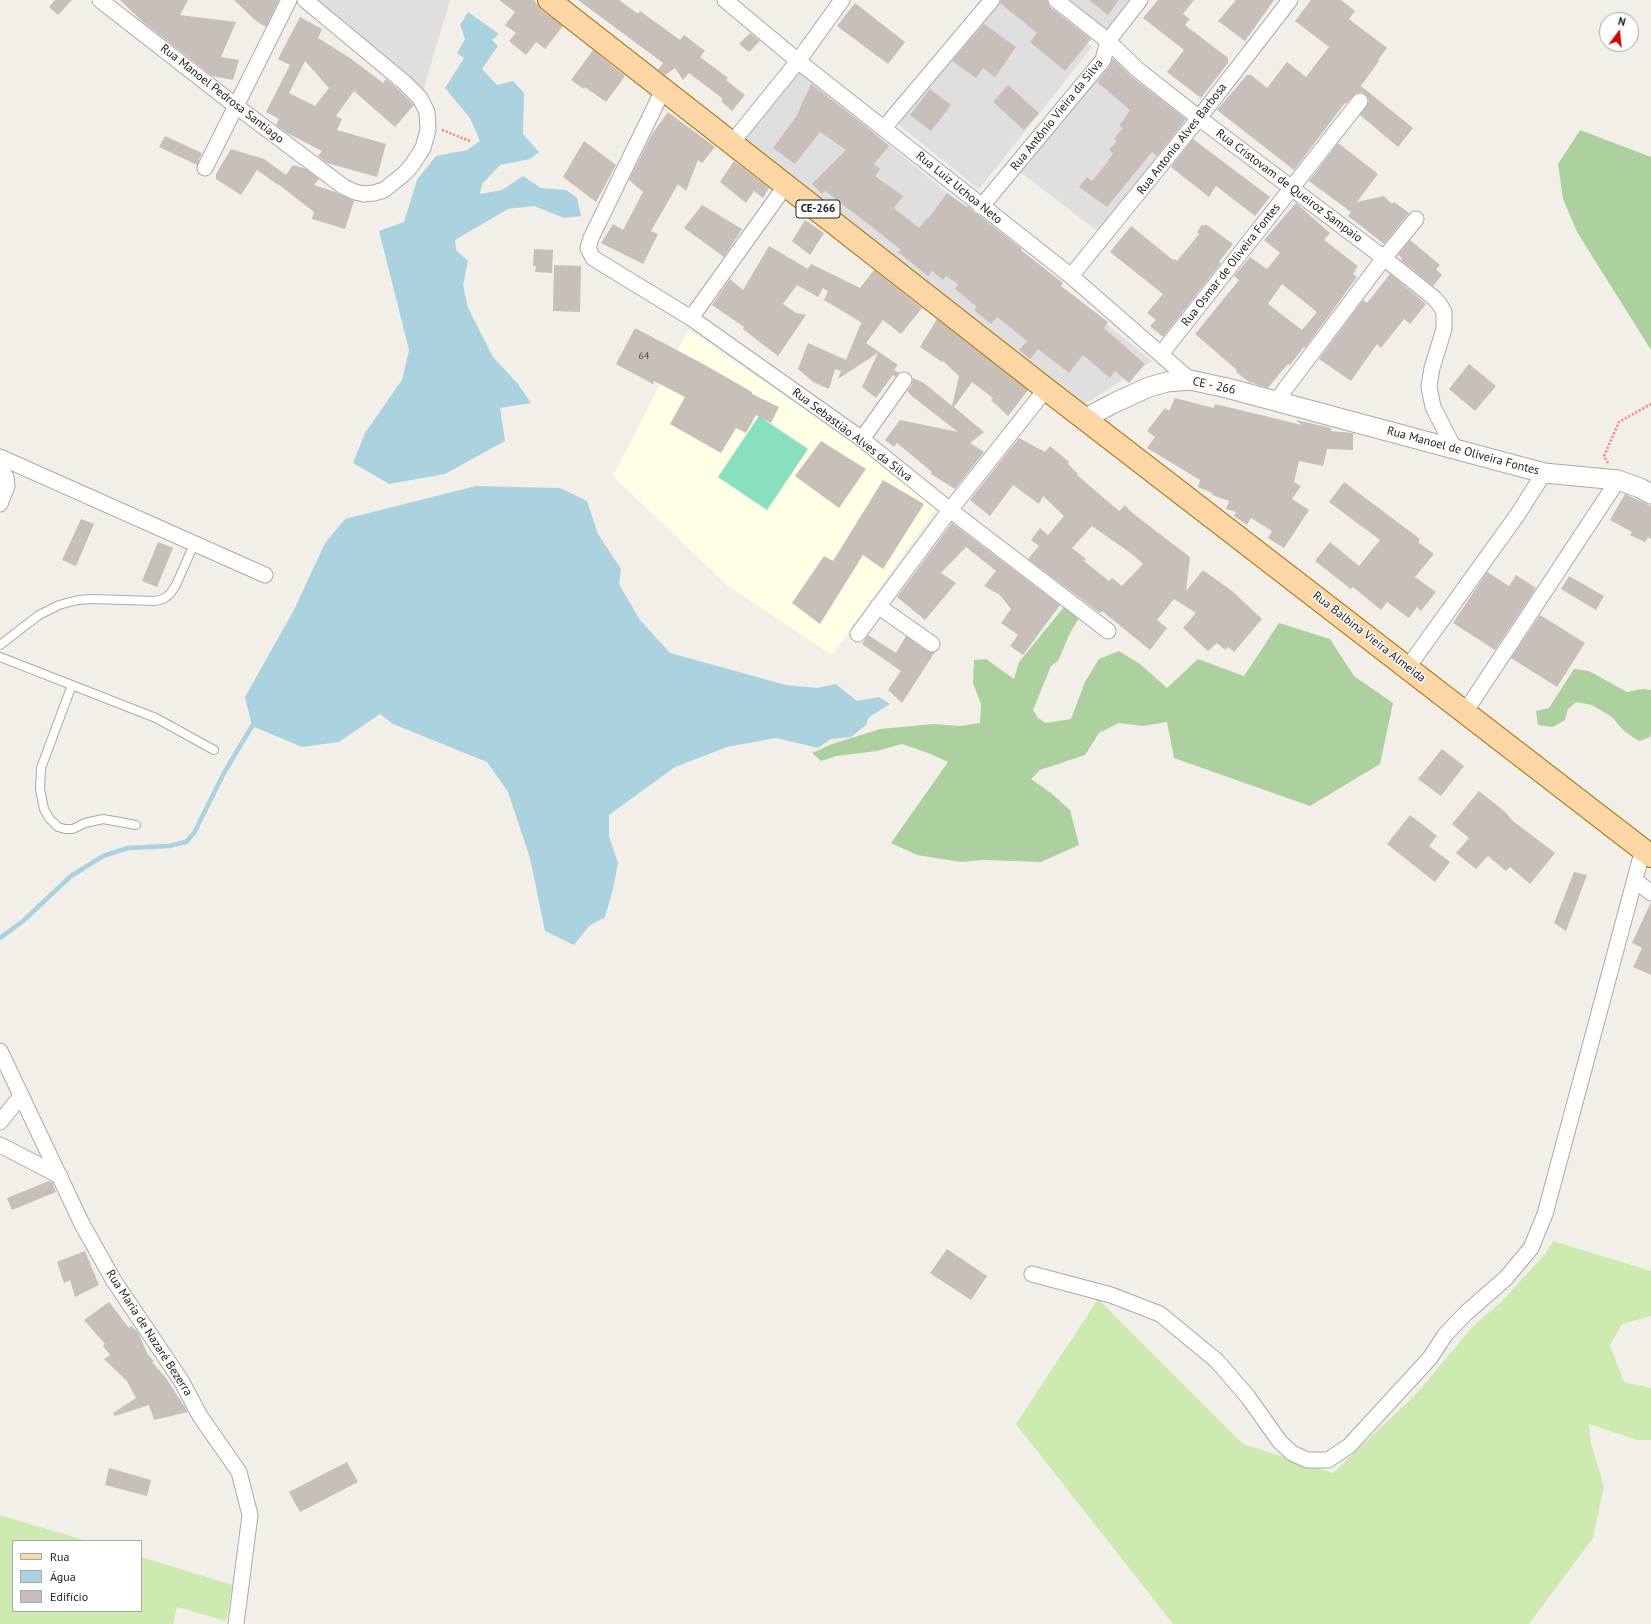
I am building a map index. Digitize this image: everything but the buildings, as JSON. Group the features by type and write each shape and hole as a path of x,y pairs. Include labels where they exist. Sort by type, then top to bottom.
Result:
{"main road":[{"name":"CE-266","path":"549,0 731,144 786,184 1046,389 1086,418"},
{"name":"Rua Balbina Vieira Almeida","path":"1086,418 1647,853"}],"street":[{"name":"Rua Manoel Pedrosa Santiago","path":"100,0 236,106 344,187 360,193 374,193 384,190 396,181 412,165 426,141 429,124"},
{"path":"205,168 289,0"},
{"path":"305,0 405,83 420,98 427,112 429,124"},
{"name":"Rua Luiz Uchoa Neto","path":"725,0 798,61 1071,276 1190,380"},
{"path":"731,144 798,61 842,0"},
{"path":"884,128 992,0"},
{"name":"Rua Cristovam de Queiroz Sampaio","path":"1056,0 1108,41 1138,70 1434,298 1444,312 1444,329 1432,368 1429,386 1433,408 1454,448"},
{"name":"Rua Antônio Vieira da Silva","path":"982,207 1103,60 1108,41 1140,0"},
{"name":"Rua Antonio Alves Barbosa","path":"1071,276 1199,118 1290,0"},
{"name":"Rua Sebastião Alves da Silva","path":"663,90 596,227 589,245 589,252 593,258 691,318 862,439 950,510 1108,631"},
{"name":"Rua Osmar de Oliveira Fontes","path":"1161,354 1360,101"},
{"path":"691,318 786,184"},
{"path":"1276,401 1384,258 1416,219"},
{"path":"862,439 904,380"},
{"name":"CE - 266","path":"1086,418 1149,387 1167,382 1190,380 1276,401"},
{"path":"858,634 950,510 1046,389"},
{"name":"Rua Manoel de Oliveira Fontes","path":"1276,401 1544,473 1618,480 1640,488 1651,494"},
{"path":"0,457 194,544 265,574"},
{"path":"0,469 6,477 7,486 0,504"},
{"path":"1408,667 1518,514 1544,473"},
{"path":"1465,712 1618,480"},
{"path":"878,606 932,644"},
{"path":"1032,1274 1111,1295 1160,1314 1217,1361 1248,1397 1280,1442 1292,1453 1307,1460 1328,1460 1349,1446 1430,1358 1445,1335 1466,1313 1506,1278 1531,1248 1545,1214 1635,880 1647,853"},
{"path":"1635,880 1651,893"},
{"name":"Rua Maria de Nazaré Bezerra","path":"0,1051 82,1224 114,1282 182,1382 200,1416 239,1472 250,1515 236,1624"},
{"path":"0,1122 21,1096"},
{"path":"0,1145 60,1176"}],"lane":[{"path":"0,645 38,615 59,605 78,600 92,599 155,601 163,599 170,594 176,584 194,544"},
{"path":"0,657 156,718 214,750"},
{"path":"72,685 41,768 40,789 44,809 49,818 58,827 65,829 74,829 85,823 103,819 117,820 136,825"}],"path":[{"path":"429,124 470,141"},
{"path":"1618,480 1604,456 1619,422 1651,404"}],"shaded area":[{"path":"306,0 450,0 423,91"},
{"path":"993,0 1033,0 1092,47 979,189 895,122"},
{"path":"1065,0 1132,0 1107,33"},
{"path":"1103,60 1185,123 1100,233 1019,171"},
{"path":"798,70 1152,361 1085,404 742,142"},
{"path":"688,330 828,425 936,508 832,655 727,585 613,476"}],"green space":[{"path":"1580,130 1651,157 1651,350 1577,232 1563,199 1558,164"},
{"path":"759,416 808,449 767,510 718,477"},
{"path":"1064,607 1080,616 1069,635 1058,661 1051,666 1033,710 1038,718 1046,723 1071,719 1085,682 1099,659 1119,651 1140,664 1167,688 1198,659 1244,676 1279,623 1330,639 1354,676 1393,703 1380,764 1310,806 1174,758 1167,722 1143,726 1119,723 1099,733 1085,755 1040,770 1031,779 1051,793 1070,810 1079,845 1041,862 983,860 961,862 917,855 891,843 948,762 902,744 877,751 837,756 821,761 812,753 832,744 880,729 933,724 960,726 980,723 981,704 973,683 974,660 986,659 1014,679 1019,662"},
{"path":"1574,669 1589,671 1627,692 1642,689 1651,690 1650,737 1639,741 1624,731 1612,717 1592,705 1576,702 1568,709 1565,720 1553,727 1538,725 1536,711 1549,708"},
{"path":"1553,1241 1651,1271 1651,1316 1622,1324 1610,1345 1624,1382 1651,1388 1651,1440 1637,1440 1589,1424 1591,1444 1604,1486 1593,1538 1529,1624 1173,1624 1016,1424 1098,1299 1243,1444 1333,1473 1418,1392 1473,1326 1501,1302 1545,1254"},
{"path":"0,1515 84,1540 12,1540 12,1612 142,1612 142,1557 233,1585 226,1621 177,1607 173,1624 0,1624"}],"water":[{"path":"468,12 499,34 492,40 498,46 482,69 497,85 513,81 524,93 523,134 539,152 530,159 500,165 482,184 480,194 502,190 523,176 541,188 566,190 577,198 581,216 564,218 534,206 508,209 455,240 456,250 468,261 463,285 468,308 493,357 518,384 531,403 500,408 505,441 445,474 389,484 353,463 365,433 402,380 409,350 379,231 404,222 417,180 436,156 467,150 480,141 470,118 445,88 464,58 457,53 465,39 460,25"},
{"path":"476,486 560,488 587,501 598,534 621,569 619,584 640,620 670,653 786,685 817,688 836,684 857,701 879,697 890,704 869,717 866,725 851,737 831,739 818,748 776,738 727,747 675,767 609,815 609,836 618,863 613,889 605,917 589,926 574,945 545,931 530,858 508,792 487,762 393,724 380,714 339,742 302,747 252,726 245,697 294,610 325,543 345,519"}],"waterway":[{"path":"0,938 23,921 71,876 103,856 128,848 169,846 186,842 194,833 224,773 252,726"}]}
